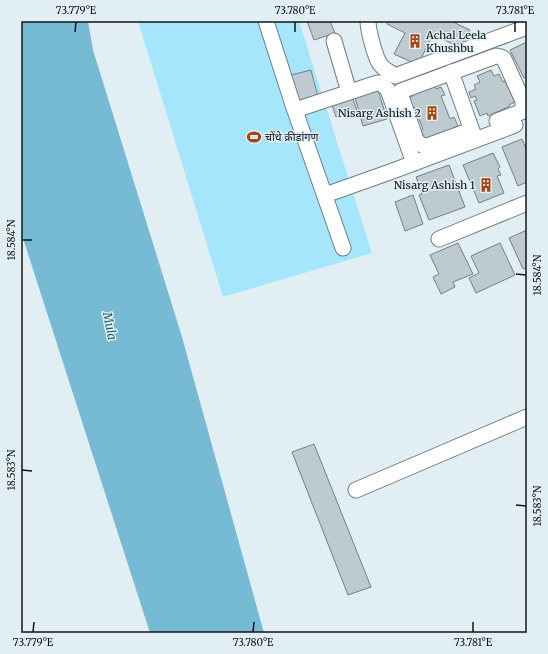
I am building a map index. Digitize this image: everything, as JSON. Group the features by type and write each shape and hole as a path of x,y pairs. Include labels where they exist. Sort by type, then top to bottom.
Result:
{"street":[{"path":"266,21 343,248"},
{"path":"368,21 368,27 374,50 380,64 395,76 527,27"},
{"path":"334,41 349,92"},
{"path":"498,121 522,112 524,106 504,59 501,57 496,56 401,91 401,96 416,140 423,146 527,120"},
{"path":"451,72 479,133"},
{"path":"295,110 376,83 381,83 388,90 414,163"},
{"path":"324,195 414,163 479,133"},
{"path":"439,238 527,203"},
{"path":"356,490 527,417"}],"shaded area":[{"name":"चोंधे क्रीडांगण","path":"138,21 299,21 372,253 223,297"}],"water":[{"name":"Mula","path":"21,21 88,21 93,50 182,337 264,633 150,633 21,232"}],"building":[{"path":"307,21 330,21 335,33 314,40"},
{"name":"Achal Leela Khushbu","path":"388,21 451,21 470,30 460,48 433,34 418,65 394,54 405,33 387,24"},
{"path":"527,42 527,77 524,78 510,50"},
{"path":"311,70 318,97 298,102 291,75"},
{"path":"491,70 494,76 499,74 503,82 505,81 508,88 511,87 517,101 509,105 510,106 488,116 487,113 480,116 474,101 477,100 475,96 471,98 469,92 476,89 474,85 480,82 477,76"},
{"name":"Nisarg Ashish 2","path":"433,81 436,89 441,87 445,95 441,96 450,119 454,117 458,126 453,128 454,130 425,140 421,130 423,129 414,107 411,108 407,99 414,95 412,89"},
{"path":"377,87 387,119 363,126 354,94"},
{"path":"351,93 357,111 336,117 330,99"},
{"path":"522,139 527,151 527,182 518,186 502,147"},
{"name":"Nisarg Ashish 1","path":"493,153 500,167 498,169 501,175 497,176 504,193 479,203 463,165"},
{"path":"449,165 465,207 429,220 419,195 422,194 416,177"},
{"path":"413,195 423,224 405,231 395,202"},
{"path":"527,230 527,267 523,269 509,238"},
{"path":"458,243 473,274 453,282 455,287 441,294 433,277 439,274 430,255"},
{"path":"500,243 515,275 476,293 469,278 479,273 471,256"},
{"path":"314,444 371,587 348,595 292,452"}],"place":[{"name":"Achal Leela Khushbu","path":"415,41"},
{"name":"Nisarg Ashish 2","path":"432,113"},
{"name":"चोंधे क्रीडांगण","path":"254,137"},
{"name":"Nisarg Ashish 1","path":"486,185"}]}
